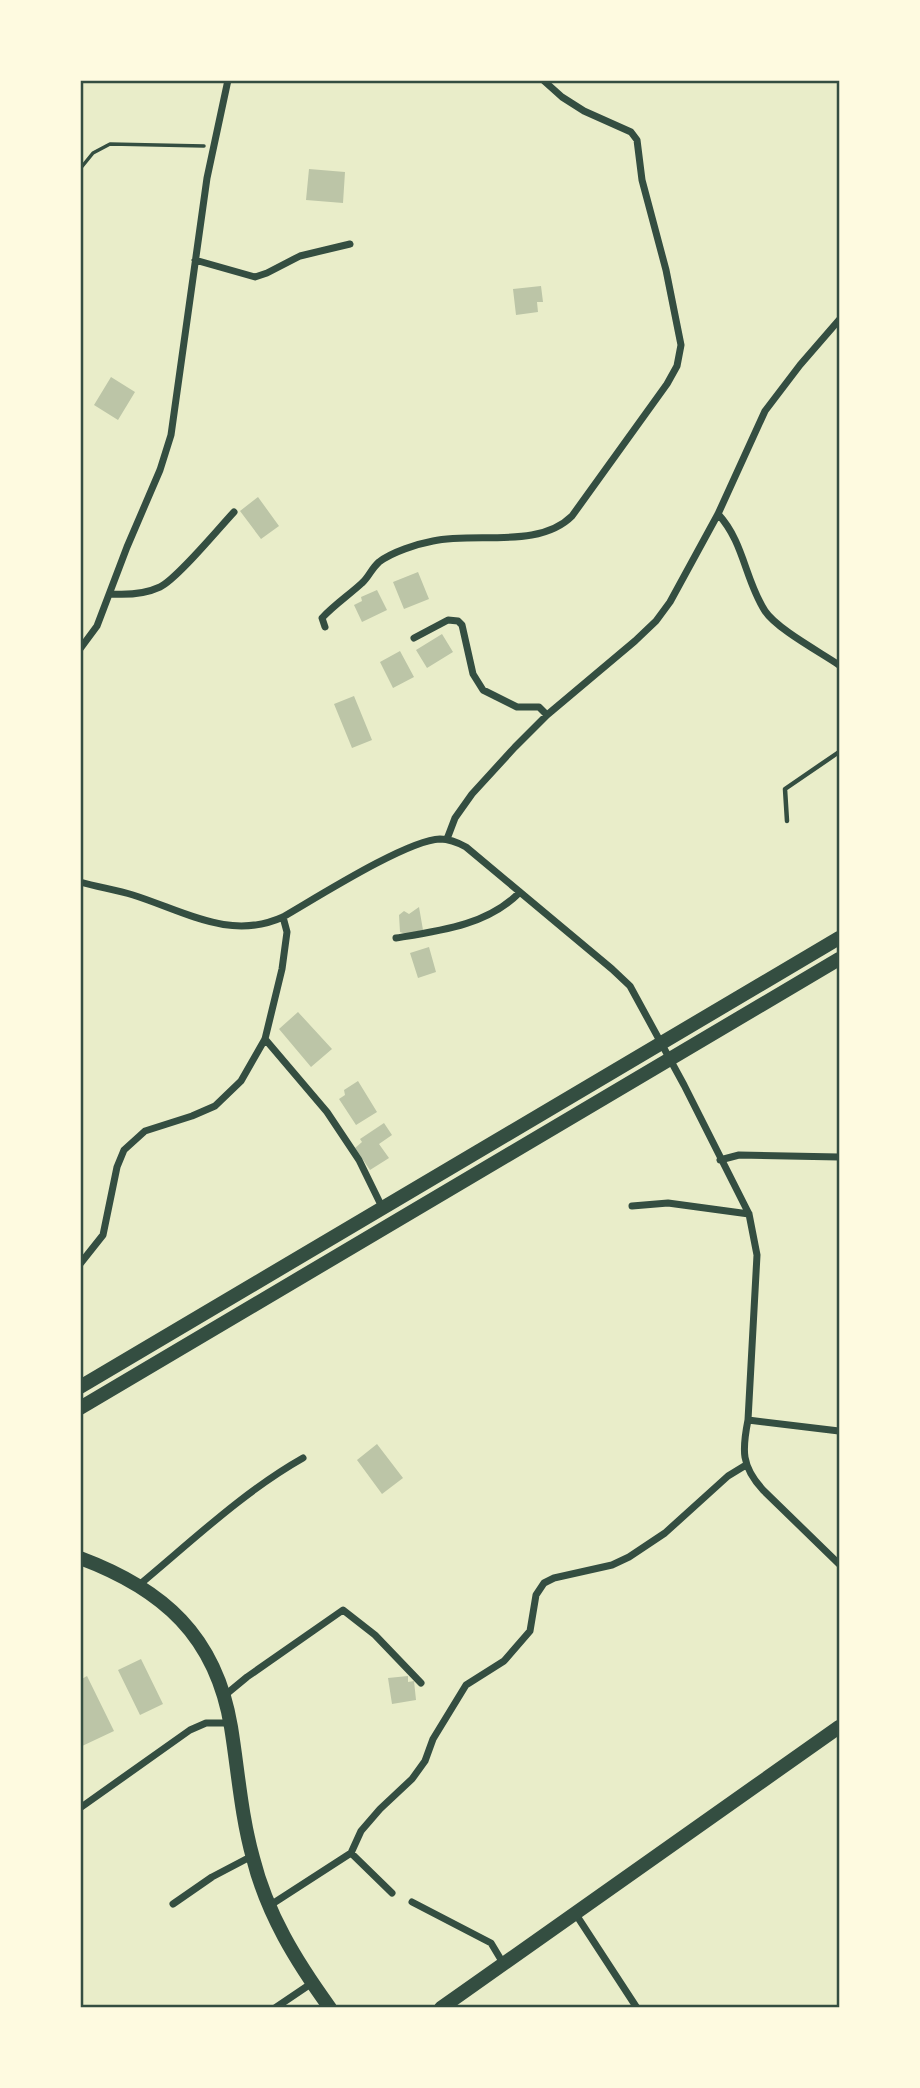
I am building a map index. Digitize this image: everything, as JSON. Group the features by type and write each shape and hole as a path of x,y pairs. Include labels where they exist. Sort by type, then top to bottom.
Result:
{"main road":[{"path":"80,1387 839,938"},
{"path":"80,1408 839,959"},
{"path":"80,1558 139,1585 181,1617 200,1642 223,1696 231,1724 244,1819 252,1856 269,1906 288,1945 330,2007"},
{"path":"441,2007 839,1727"}],"street":[{"path":"80,649 97,626 111,594 172,435 212,146 228,80"},
{"path":"325,626 322,618 366,580 381,560 435,540 540,534 562,526 592,489 677,366 681,345 666,270 642,180 637,140 631,132 562,97 543,80"},
{"path":"195,260 255,277 300,256 350,244"},
{"path":"447,839 455,818 472,794 547,715 656,621 670,602 718,514 765,411 839,320"},
{"path":"111,594 126,595 160,587 183,567 234,512"},
{"path":"718,514 731,528 766,612 777,623 839,665"},
{"path":"414,638 448,620 458,621 462,625 473,674 483,690 517,707 539,708 547,715"},
{"path":"80,882 133,895 228,926 254,926 283,917 408,848 437,839 447,839 466,847 630,986 749,1214 757,1255 748,1420 743,1446 746,1465 763,1490 839,1564"},
{"path":"396,938 454,929 503,908 520,892"},
{"path":"80,1264 103,1235 117,1167 124,1150 145,1131 215,1106 241,1082 265,1039 282,968 287,932 283,917"},
{"path":"265,1039 327,1112 359,1160 382,1207"},
{"path":"720,1160 739,1155 839,1157"},
{"path":"632,1206 668,1203 749,1214"},
{"path":"748,1420 839,1432"},
{"path":"139,1585 278,1472 303,1458"},
{"path":"269,1906 351,1853 361,1831 425,1762 433,1738 466,1685 504,1661 530,1631 536,1595 544,1583 554,1578 612,1565 628,1558 665,1532 728,1476 746,1465"},
{"path":"223,1696 343,1610 375,1635 421,1683"},
{"path":"80,1808 190,1730 206,1723 231,1724"},
{"path":"351,1853 392,1893"},
{"path":"173,1904 212,1877 252,1856"},
{"path":"412,1902 491,1943 503,1963"},
{"path":"574,1912 637,2007"},
{"path":"275,2007 312,1983"}],"lane":[{"path":"787,821 785,789 839,752"}],"path":[{"path":"80,169 93,153 110,144 212,146"}],"building":[{"path":"309,169 345,172 343,203 306,200"},
{"path":"541,286 543,302 537,302 538,312 516,315 513,289"},
{"path":"111,377 135,392 118,420 94,405"},
{"path":"258,497 279,526 261,539 240,511"},
{"path":"418,572 429,599 404,609 393,582"},
{"path":"377,590 387,610 362,622 354,605 362,601 361,597"},
{"path":"442,634 453,652 427,668 416,650"},
{"path":"400,651 414,677 393,688 380,662"},
{"path":"354,696 372,740 352,748 334,704"},
{"path":"419,907 423,930 406,934 400,932 399,915 404,911 409,914"},
{"path":"429,947 436,972 418,978 410,953"},
{"path":"298,1012 332,1049 311,1067 279,1029"},
{"path":"358,1081 377,1112 356,1125 339,1099 345,1095 344,1090"},
{"path":"384,1123 392,1135 379,1144 389,1158 370,1170 355,1148 362,1142 360,1139"},
{"path":"377,1444 403,1478 382,1494 357,1460"},
{"path":"141,1659 163,1704 140,1715 118,1670"},
{"path":"87,1676 114,1731 80,1747 80,1680"},
{"path":"408,1676 408,1682 414,1681 416,1700 392,1704 388,1678"}]}
